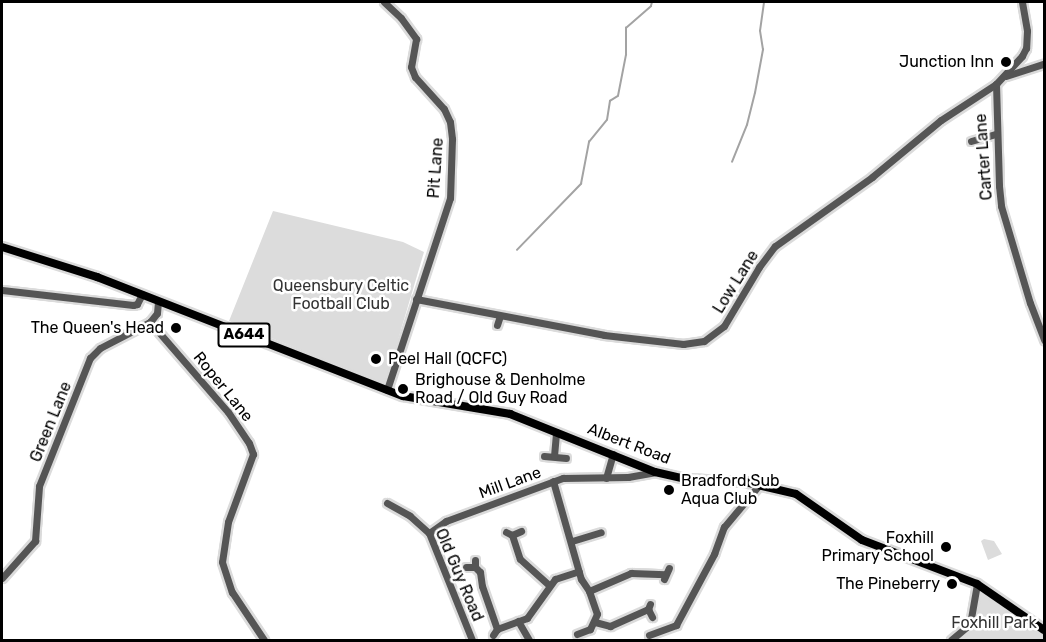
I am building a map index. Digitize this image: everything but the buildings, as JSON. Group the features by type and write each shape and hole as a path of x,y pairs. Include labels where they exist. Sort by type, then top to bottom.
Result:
{"main road":[{"name":"A644","path":"2,247 158,301"},
{"name":"Albert Road","path":"158,301 330,370 403,396 510,414 655,472 686,479 760,484 796,494 862,540 977,584"},
{"name":"A644","path":"977,584 1044,630"}],"street":[{"name":"Pit Lane","path":"384,2 416,39 411,67 415,77 444,109 450,122 450,198 387,390"},
{"path":"996,84 1022,56 1027,43 1022,2"},
{"path":"1004,77 1044,64"},
{"name":"Low Lane","path":"416,299 500,316 651,341 683,344 704,341 724,326 759,267 776,246 872,177 941,120 996,84"},
{"name":"Carter Lane","path":"996,84 1000,206 1044,340"},
{"path":"971,141 996,134"},
{"path":"2,290 133,305 137,304 142,294"},
{"path":"150,322 157,313 158,301"},
{"path":"497,325 500,316"},
{"name":"Green Lane","path":"2,578 34,541 39,486 90,358 100,348 150,322"},
{"name":"Roper Lane","path":"150,322 228,412 253,454 228,522 222,562 232,592 264,640"},
{"path":"554,456 556,432"},
{"path":"606,478 613,454"},
{"path":"544,456 566,458"},
{"name":"Mill Lane","path":"429,532 446,521 563,478 606,478 655,472"},
{"path":"553,481 579,572 596,608 596,622 590,629 580,630"},
{"path":"649,635 676,625 714,554 724,527 760,484"},
{"name":"Old Guy Road","path":"387,503 410,516 429,532 472,640"},
{"path":"521,531 509,533 520,559 549,585"},
{"path":"572,542 601,532"},
{"path":"466,567 475,563 480,572 495,632 532,613 555,579 579,572"},
{"path":"589,591 631,573 666,574"},
{"path":"951,640 970,624 977,584"},
{"path":"596,622 610,626 649,606 652,617"},
{"path":"518,621 529,640"}],"green space":[{"name":"Queensbury Celtic Football Club","path":"273,211 403,242 424,252 385,384 229,321"},
{"path":"984,539 994,541 1002,554 988,560 981,541"},
{"name":"Foxhill Park","path":"980,591 1044,637 1044,640 958,640 976,625 975,605"}],"waterway":[{"path":"517,250 581,184 589,142 607,120 610,101 618,96 626,55 626,28 651,6 652,2"},
{"path":"732,162 747,125 755,93 763,50 760,31 764,2"}],"place":[{"name":"Junction Inn","path":"1006,62"},
{"name":"The Queen's Head","path":"176,328"},
{"name":"Peel Hall (QCFC)","path":"376,359"},
{"name":"Brighouse & Denholme Road / Old Guy Road","path":"403,389"},
{"name":"Bradford Sub Aqua Club","path":"669,490"},
{"name":"Foxhill Primary School","path":"946,547"},
{"name":"The Pineberry","path":"952,584"}]}
